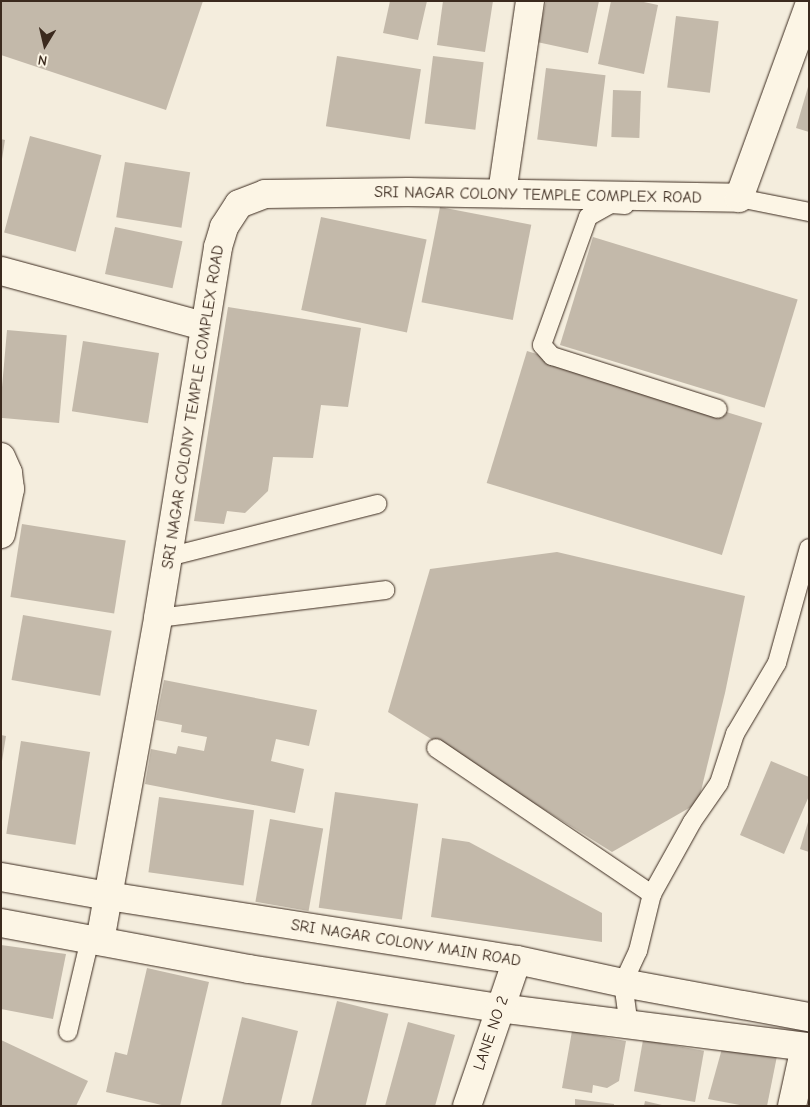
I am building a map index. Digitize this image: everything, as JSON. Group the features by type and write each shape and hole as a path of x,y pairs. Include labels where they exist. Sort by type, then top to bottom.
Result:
{"street":[{"path":"502,193 530,1"},
{"path":"739,198 801,51 809,6"},
{"name":"SRI NAGAR COLONY TEMPLE COMPLEX ROAD","path":"95,940 108,896 158,618 218,247 224,227 239,204 265,194 502,193 739,198"},
{"path":"1,271 204,326"},
{"path":"1,456 8,473 10,489 1,534"},
{"name":"SRI NAGAR COLONY MAIN ROAD","path":"1,877 108,896 516,960 623,983 809,1017"},
{"path":"1,923 249,969 499,1008 629,1026 807,1047 792,1106"},
{"name":"LANE NO 2","path":"467,1106 516,960"}],"lane":[{"path":"663,196 647,206 611,204 588,217 542,345 552,356 718,409"},
{"name":"SRI NAGAR COLONY TEMPLE COMPLEX ROAD","path":"739,198 809,212"},
{"path":"168,557 377,504"},
{"path":"629,1026 623,983 638,951 652,894 692,822 718,784 735,734 777,663 809,548"},
{"path":"158,618 385,590"},
{"path":"436,748 652,894"},
{"path":"68,1032 95,940"}],"building":[{"path":"1,1 203,1 166,110 1,55"},
{"path":"390,1 427,1 418,40 383,33"},
{"path":"443,1 493,1 485,52 437,45"},
{"path":"546,1 599,1 588,53 537,42"},
{"path":"611,1 639,1 658,5 644,74 598,64"},
{"path":"676,16 719,21 710,93 667,87"},
{"path":"337,56 421,69 410,139 326,126"},
{"path":"433,56 484,62 475,130 425,123"},
{"path":"546,68 606,75 597,147 537,139"},
{"path":"809,87 809,132 796,128"},
{"path":"613,90 641,91 639,138 611,137"},
{"path":"30,136 101,155 76,252 4,233"},
{"path":"1,139 5,140 2,159 1,159"},
{"path":"125,162 190,172 181,228 116,217"},
{"path":"440,207 531,225 513,320 421,302"},
{"path":"321,217 427,239 407,332 301,310"},
{"path":"115,227 182,241 173,288 105,274"},
{"path":"593,237 798,300 765,408 560,345"},
{"path":"228,307 361,328 348,407 321,405 313,458 273,457 268,491 245,513 227,511 224,524 194,521"},
{"path":"7,330 67,335 59,423 1,418"},
{"path":"83,341 159,353 148,423 72,411"},
{"path":"527,351 762,423 722,555 487,483"},
{"path":"22,524 126,540 114,614 10,597"},
{"path":"557,552 745,596 725,693 698,803 612,852 388,712 430,569"},
{"path":"23,615 112,631 100,696 12,680"},
{"path":"164,680 317,710 309,746 276,739 271,761 304,769 295,813 145,784 151,749 176,754 178,746 204,751 207,737 181,732 182,725 156,720"},
{"path":"1,735 6,736 2,761 1,761"},
{"path":"21,741 90,752 75,845 6,834"},
{"path":"771,761 809,777 809,796 784,854 740,835"},
{"path":"335,792 418,804 402,920 319,908"},
{"path":"159,797 254,810 243,886 148,872"},
{"path":"270,819 323,828 309,911 255,902"},
{"path":"809,822 809,852 800,849"},
{"path":"442,838 469,842 602,913 602,942 431,917"},
{"path":"1,945 66,954 53,1019 1,1009"},
{"path":"147,968 209,982 180,1106 166,1106 106,1092 115,1052 127,1055"},
{"path":"337,1001 388,1014 365,1106 311,1106"},
{"path":"242,1017 298,1031 280,1106 221,1106"},
{"path":"408,1022 455,1035 435,1106 385,1106"},
{"path":"572,1031 626,1041 619,1081 607,1088 593,1085 592,1093 562,1088"},
{"path":"1,1040 88,1081 76,1106 1,1106"},
{"path":"643,1040 704,1051 695,1102 634,1091"},
{"path":"723,1045 777,1056 767,1106 745,1106 708,1099"},
{"path":"575,1099 614,1104 614,1106 575,1106"},
{"path":"645,1101 662,1105 644,1106"}]}
